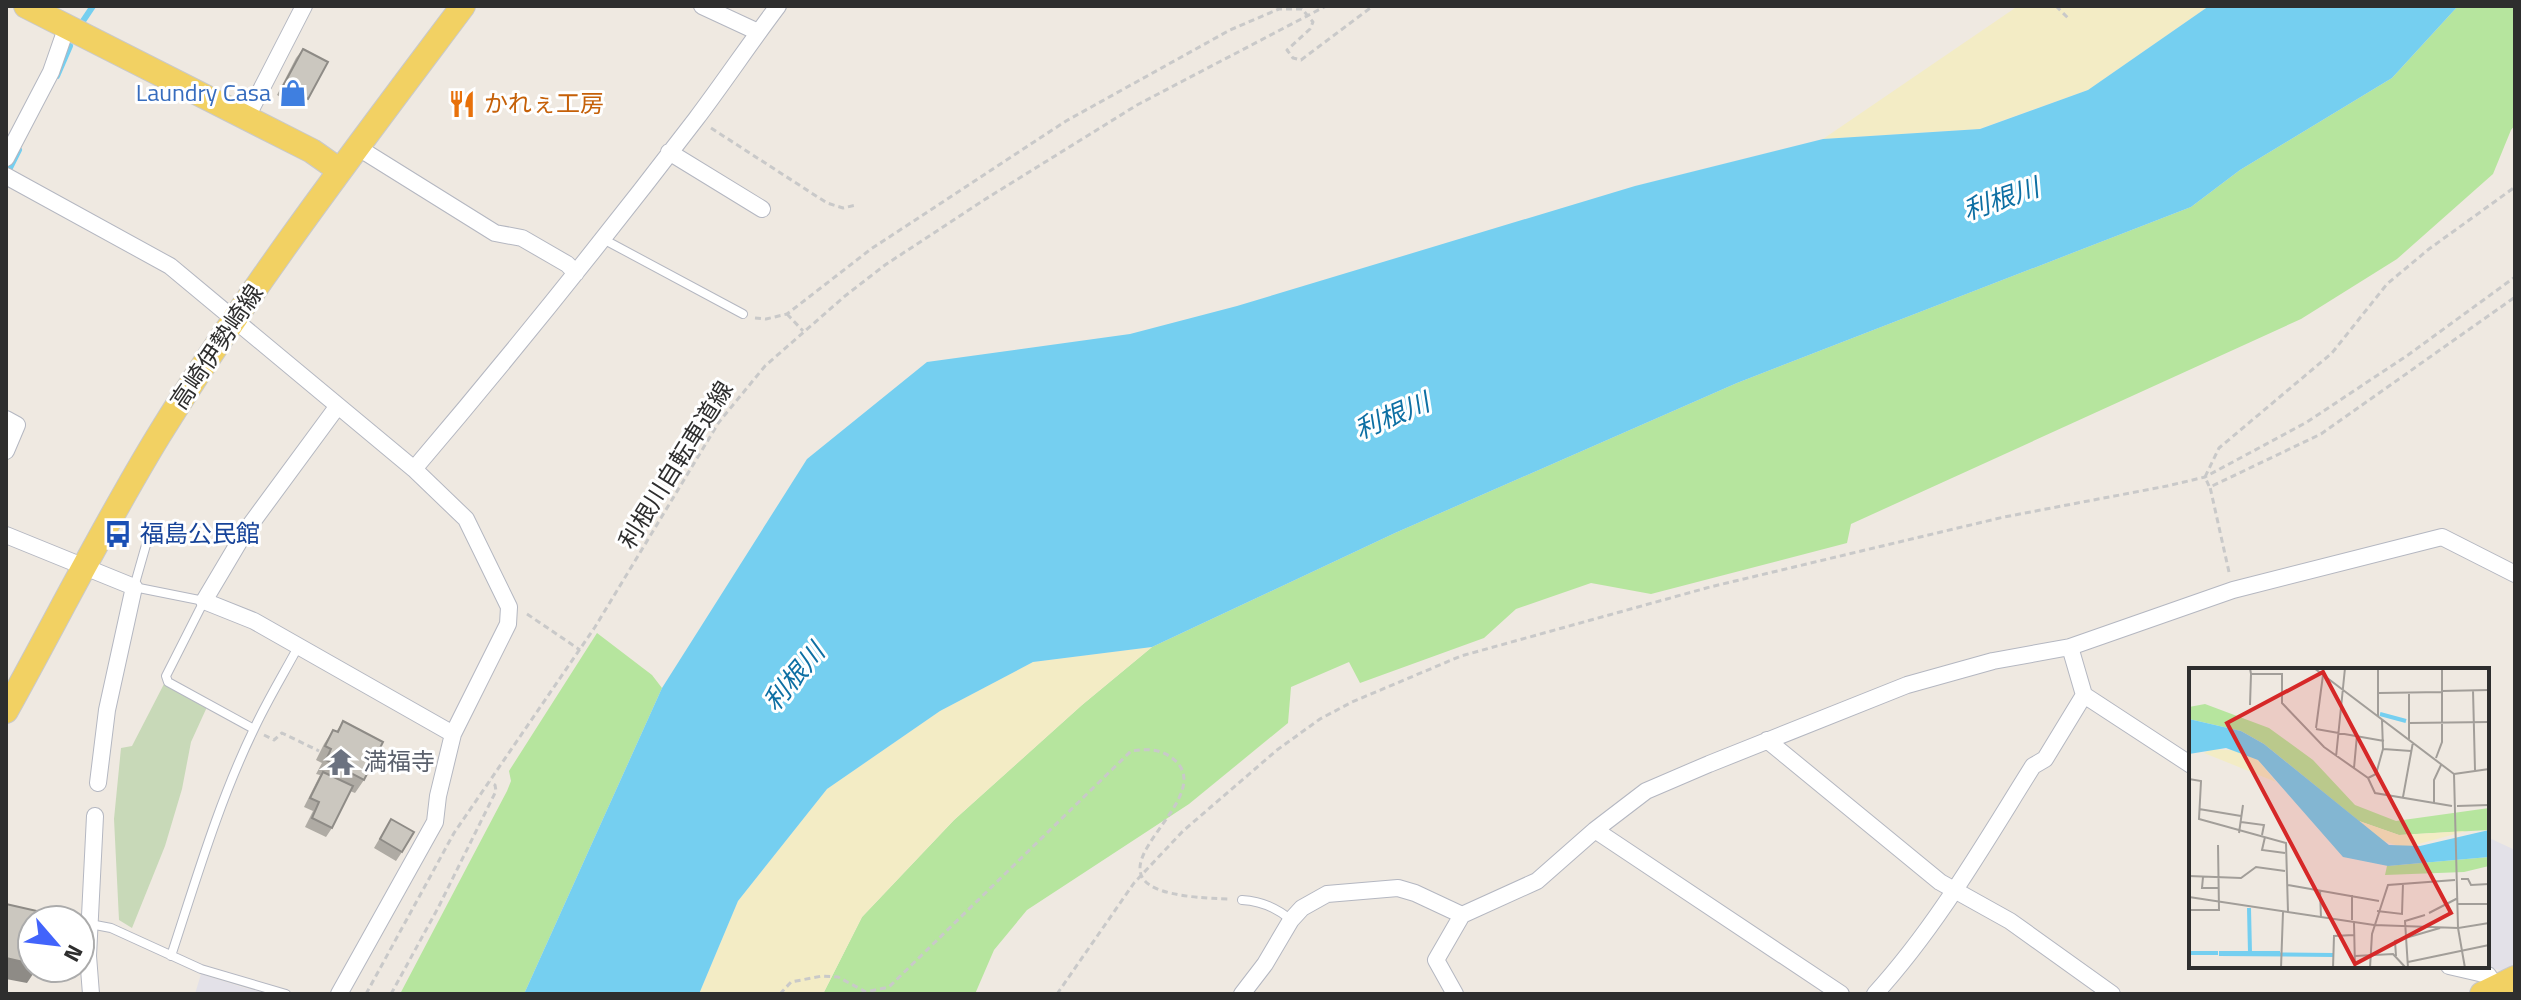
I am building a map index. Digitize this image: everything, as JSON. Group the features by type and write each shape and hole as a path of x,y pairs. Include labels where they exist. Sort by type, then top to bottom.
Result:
{"main road":[{"path":"26,6 312,151 339,170"},
{"name":"高崎伊勢崎線","path":"6,711 158,436 234,320 339,170 463,6"}],"street":[{"path":"247,117 304,6"},
{"path":"702,6 758,32"},
{"path":"414,469 603,239 778,6"},
{"path":"6,158 51,72 67,26"},
{"path":"357,147 495,233 522,238 567,264 576,273"},
{"path":"669,152 762,209"},
{"path":"6,176 170,266 414,469 466,519 509,607 508,624 453,734 435,822 339,994"},
{"path":"337,407 245,532 204,601 254,621 453,734"},
{"path":"6,419 17,425 6,451"},
{"path":"6,535 134,587 111,686 98,783"},
{"path":"1455,994 1436,960 1462,915 1537,881 1646,791 1767,740 1907,685 1993,661 2070,647 2233,590 2442,537 2515,574"},
{"path":"2070,647 2084,695 2189,764"},
{"path":"1875,994 1904,962 1954,891 2033,766 2045,759 2084,695"},
{"path":"1767,740 1940,882 2010,921 2112,994"},
{"path":"91,904 95,816"},
{"path":"1595,830 1841,994"},
{"path":"1242,994 1265,964 1291,920 1302,908 1327,894 1398,888 1462,915"},
{"path":"2458,968 2488,975 2498,986"}],"lane":[{"path":"603,239 743,314"},
{"path":"148,538 134,587 204,601 166,676 168,682 254,729"},
{"path":"171,956 216,820 254,729 298,647"},
{"path":"1242,900 1256,901 1291,920"},
{"path":"96,925 111,928 201,969 286,994"}],"path":[{"name":"利根川自転車道線","path":"391,994 496,791 495,785 490,782 580,650 719,422 757,374 803,331 885,265 1137,105 1326,6"},
{"path":"743,314 766,319 787,314 871,249 1066,121 1256,18 1279,9 1302,9 1313,22 1310,29 1287,50 1293,58 1301,60 1373,6"},
{"path":"2056,6 2068,18"},
{"path":"696,119 827,203 843,208 856,205"},
{"path":"2205,477 2219,448 2332,353 2387,284 2429,249 2515,187"},
{"path":"1057,994 1117,906 1183,831 1277,750 1320,719 1352,702 1461,656 1710,587 2004,517 2205,477 2320,413 2408,355 2515,277"},
{"path":"2210,487 2321,434 2515,297"},
{"path":"787,314 803,331"},
{"path":"2205,477 2210,487 2233,590"},
{"path":"509,607 526,613 580,650"},
{"path":"254,729 274,740 282,733 319,751"},
{"path":"780,994 791,982 822,976 838,977 866,992 889,987 1131,751 1149,748 1164,752 1176,760 1182,769 1183,781 1177,802 1144,855 1138,871 1140,877 1150,888 1167,895 1188,899 1242,900"},
{"path":"366,994 454,833 490,782"}],"shaded area":[{"path":"2489,838 2515,850 2515,966 2504,971 2489,968"},
{"path":"201,974 242,987 269,994 195,994"}],"green space":[{"path":"2458,6 2515,6 2515,125 2493,174 2397,259 2301,319 1851,524 1847,543 1651,594 1591,583 1516,609 1484,638 1360,683 1349,662 1291,687 1288,723 1189,804 1027,910 994,950 975,994 823,994 862,917 954,820 1152,647 1395,533 1737,383 2191,207 2240,170 2392,78"},
{"path":"597,633 652,675 662,688 524,994 400,994 507,791 511,781 509,771"},
{"path":"164,684 207,707 191,742 182,789 165,846 132,928 119,920 114,819 121,748 132,746"}],"sand":[{"path":"2018,6 2209,6 2088,90 1979,129 1823,139"},
{"path":"1152,647 954,820 862,917 823,994 699,994 738,901 827,789 940,711 1033,662"}],"water":[{"name":"利根川","path":"2209,6 2458,6 2392,78 2240,170 2191,207 1737,383 1395,533 1152,647 1033,662 940,711 827,789 738,901 699,994 524,994 662,688 807,459 927,362 1130,334 1237,306 1635,186 1823,139 1980,129 2088,90"}],"building":[{"path":"303,49 328,62 308,99 283,86"},
{"path":"343,721 383,742 364,780 326,760 331,749 325,746 333,730 338,732"},
{"path":"323,772 353,786 332,828 312,818 319,802 310,798"},
{"path":"391,819 414,832 402,852 380,839"},
{"path":"6,904 16,906 16,960 6,958"}],"waterway":[{"path":"83,21 93,6"},
{"path":"57,76 70,46"},
{"path":"10,168 19,150"}],"place":[{"name":"Laundry Casa","path":"293,93"},
{"name":"かれぇ工房","path":"462,104"},
{"name":"福島公民館","path":"118,534"},
{"name":"満福寺","path":"341,762"}]}
